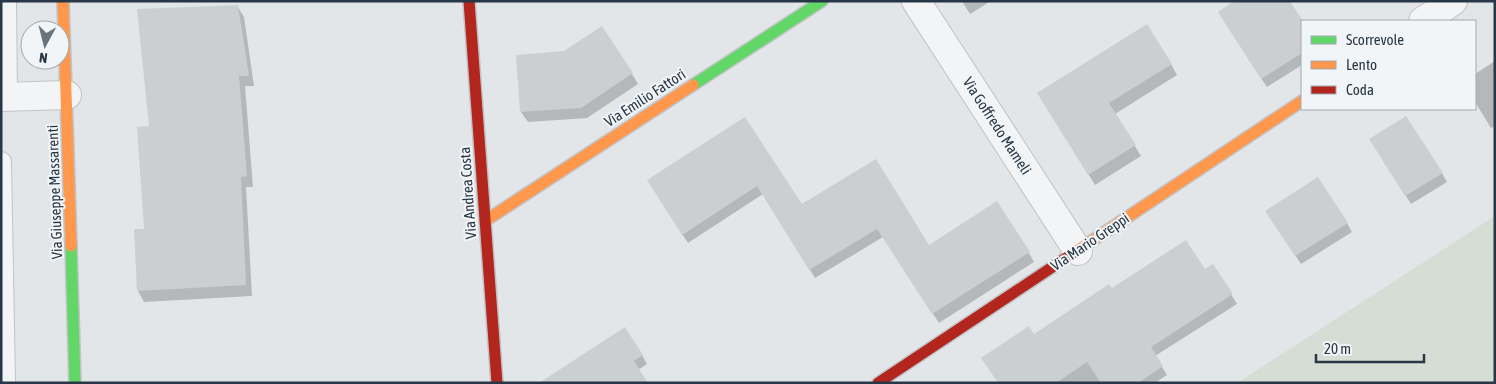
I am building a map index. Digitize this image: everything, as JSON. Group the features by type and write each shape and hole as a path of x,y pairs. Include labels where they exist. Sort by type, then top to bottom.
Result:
{"street":[{"name":"Via Giuseppe Massarenti","path":"63,1 75,383"},
{"name":"Via Andrea Costa","path":"469,1 497,383"},
{"name":"Via Emilio Fattori","path":"485,221 822,1"},
{"name":"Via Goffredo Mameli","path":"916,1 1078,251"},
{"path":"1424,20 1453,1"},
{"path":"4,97 67,95"},
{"name":"Via Mario Greppi","path":"878,383 1301,102"}],"lane":[{"path":"4,97 6,1"},
{"path":"1,162 5,383"}],"shaded area":[{"path":"1495,216 1495,383 1237,383"}],"building":[{"path":"1234,1 1290,1 1302,20 1301,54 1261,79 1218,12"},
{"path":"238,5 249,76 239,76 247,176 241,177 246,285 137,291 134,229 144,229 137,127 149,126 137,9"},
{"path":"1147,24 1172,64 1109,103 1136,145 1088,175 1037,93"},
{"path":"602,26 633,73 581,108 520,112 516,55 564,51"},
{"path":"1406,116 1443,173 1405,196 1369,139"},
{"path":"745,117 802,204 876,159 929,245 997,201 1030,252 932,314 877,229 809,270 757,186 682,235 647,180"},
{"path":"1318,177 1348,223 1295,256 1265,211"},
{"path":"1186,240 1205,269 1213,264 1233,294 1151,347 1163,366 1138,383 1101,383 1087,362 1056,383 998,383 981,358 1029,326 1034,334 1109,284 1112,288"},
{"path":"625,327 643,355 634,361 648,383 539,383"}],"traffic: fast":[{"path":"693,85 822,1"},
{"path":"71,246 75,383"}],"traffic: slow":[{"path":"63,1 71,246"},
{"path":"485,221 693,85"},
{"path":"1075,252 1301,102"}],"traffic: jam":[{"path":"469,1 497,383"},
{"path":"878,383 1075,252"}]}
